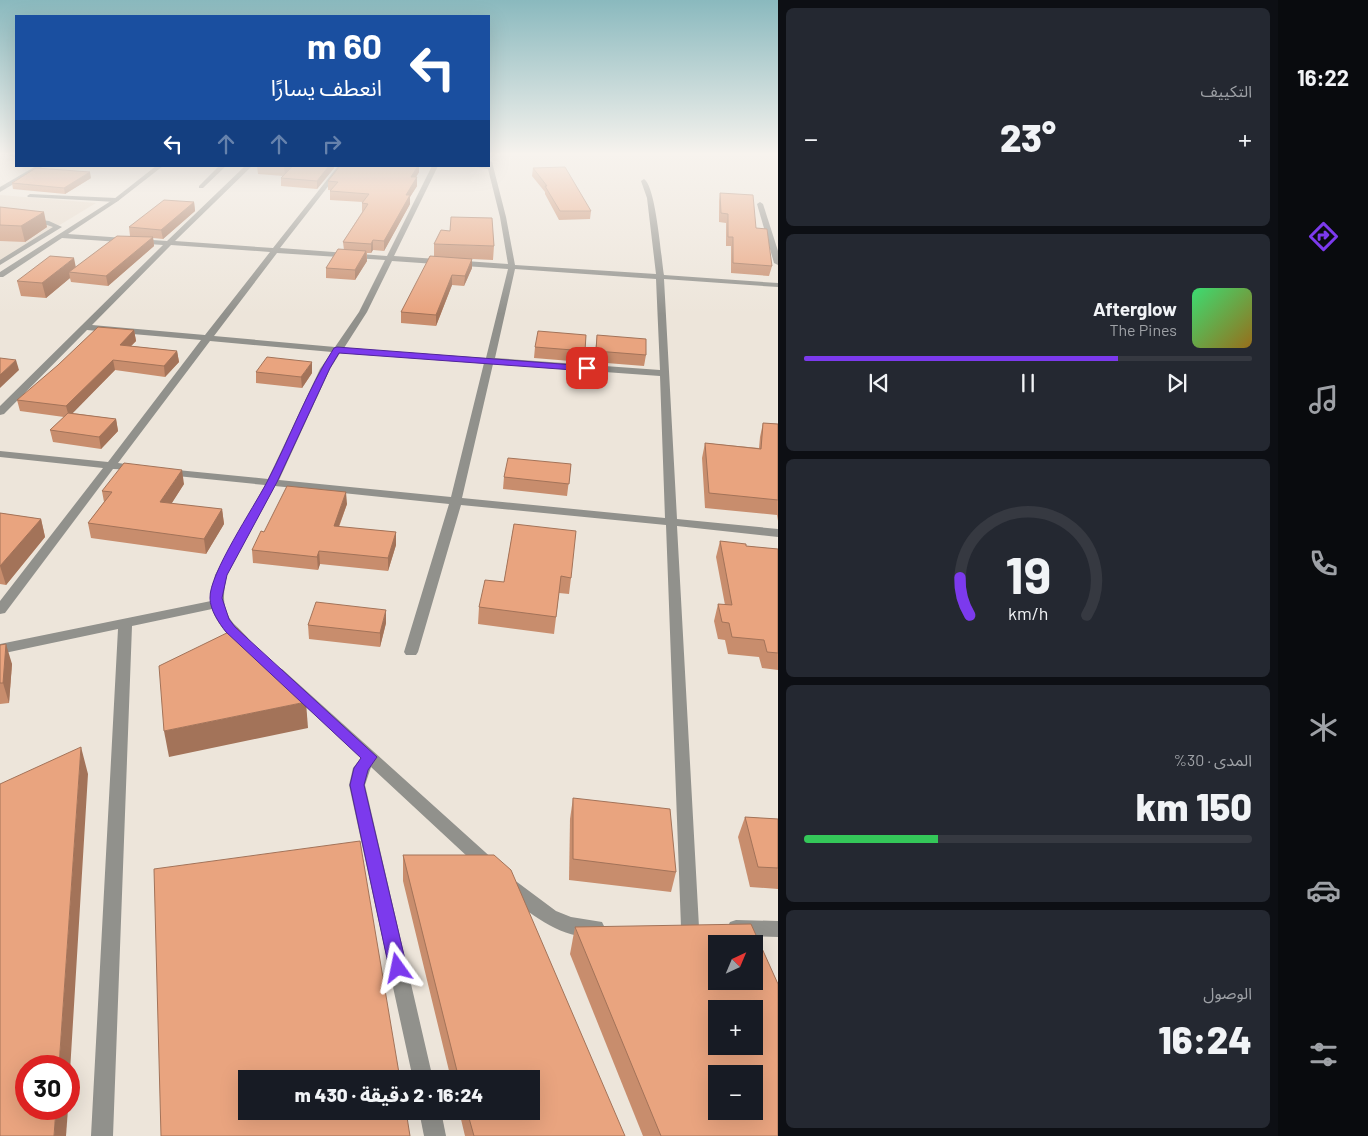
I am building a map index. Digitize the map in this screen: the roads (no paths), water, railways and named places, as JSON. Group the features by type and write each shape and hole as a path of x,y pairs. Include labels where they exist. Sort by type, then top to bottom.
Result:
{"street":[{"path":"0,275 105,207"},
{"path":"0,412 206,207"},
{"path":"0,610 309,207"},
{"path":"253,650 223,620 217,604 216,590 221,575 272,482 325,368 363,312 414,207"},
{"path":"411,652 456,501 491,362 512,267 500,207"},
{"path":"651,207 660,277 690,927"},
{"path":"761,207 778,263"},
{"path":"0,217 49,222 58,227 0,264"},
{"path":"61,236 778,284"},
{"path":"85,327 337,350 664,373"},
{"path":"0,454 778,533"},
{"path":"0,649 217,604"},
{"path":"102,1136 125,623"},
{"path":"267,663 532,906 555,920 584,928 613,928"},
{"path":"370,757 361,768 357,785 421,1070"},
{"path":"720,928 778,929"},
{"path":"432,1120 435,1136"}]}
